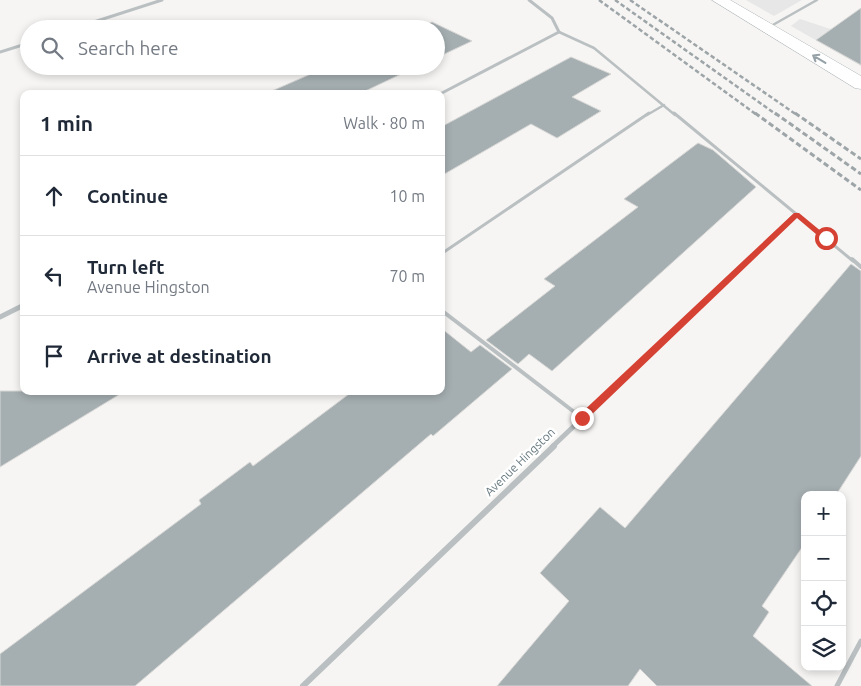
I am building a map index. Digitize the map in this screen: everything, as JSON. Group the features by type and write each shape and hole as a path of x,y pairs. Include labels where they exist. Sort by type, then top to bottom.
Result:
{"street":[{"path":"100,20 162,0"},
{"path":"445,91 559,32 558,25 529,0"},
{"path":"719,0 861,84"},
{"path":"0,52 20,46"},
{"name":"Avenue Hingston","path":"303,686 796,214"},
{"path":"0,317 20,307"}],"lane":[{"path":"766,28 778,24 817,0"},
{"path":"559,32 586,43 861,267"},
{"path":"445,251 664,105"},
{"path":"445,313 582,418"},
{"path":"837,686 861,641"}],"shaded area":[{"path":"746,0 802,0 774,16"},
{"path":"800,19 861,39 861,66 791,26"}],"building":[{"path":"861,8 861,65 816,40"},
{"path":"445,28 472,41 445,54"},
{"path":"571,57 611,74 572,97 601,111 557,138 531,124 445,174 445,125"},
{"path":"308,75 399,75 367,90 274,90"},
{"path":"698,143 713,150 756,187 552,371 529,354 518,364 486,340 555,286 544,279 638,207 624,199"},
{"path":"851,264 861,271 861,456 839,491 801,491 801,549 762,606 769,612 753,636 812,686 657,686 640,669 628,686 497,686 569,601 540,573 600,507 625,528"},
{"path":"445,331 471,352 480,345 512,369 433,436 431,434 135,686 0,686 0,654 201,504 199,500 250,462 253,466 348,395 445,395"},
{"path":"0,391 20,391 20,395 118,395 0,467"}],"railway":[{"path":"599,0 757,115"},
{"path":"615,0 777,115"},
{"path":"630,0 797,115"},
{"path":"755,113 861,190"},
{"path":"775,113 861,174"},
{"path":"795,113 861,159"}],"route":[{"path":"582,418 796,214 826,238"}]}
